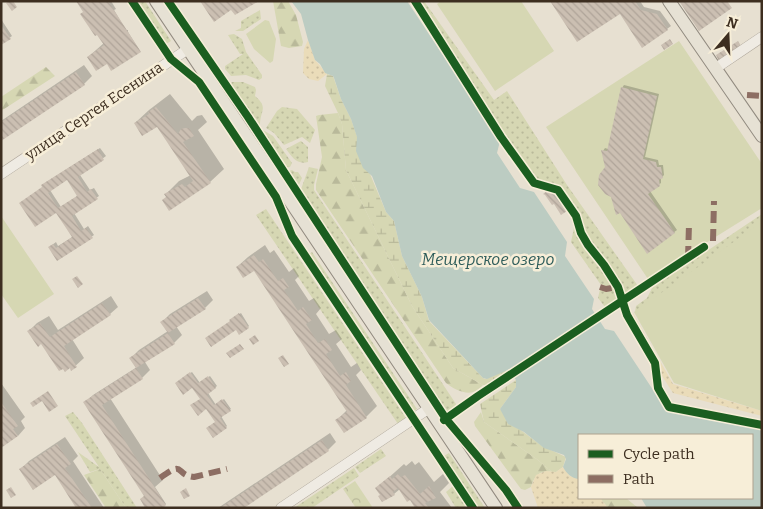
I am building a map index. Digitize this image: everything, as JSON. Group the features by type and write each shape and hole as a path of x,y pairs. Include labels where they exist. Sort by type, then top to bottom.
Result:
{"main road":[{"path":"156,1 496,508"},
{"path":"669,1 762,136"}],"street":[{"path":"716,68 762,37"},
{"name":"улица Сергея Есенина","path":"1,174 188,48"},
{"path":"282,508 428,409"}],"green space":[{"path":"134,1 145,1 171,41 166,44 160,40"},
{"path":"273,1 288,1 296,15 303,42 302,46 289,48 281,46"},
{"path":"412,1 424,1 494,100 507,91 567,185 638,286 605,307 598,298 601,285 571,242 577,214 557,188 534,182"},
{"path":"441,1 521,1 554,51 495,91 437,4"},
{"path":"260,10 261,19 243,31 235,31 241,28 241,21"},
{"path":"265,20 269,21 276,39 273,61 270,63 254,49 246,34"},
{"path":"234,34 242,39 246,52 262,75 262,78 259,80 246,75 231,76 225,69 225,66 243,54 240,54 228,35"},
{"path":"679,41 762,164 762,208 648,279 546,127"},
{"path":"46,67 55,76 1,111 1,97"},
{"path":"327,74 333,76 341,99 351,119 370,174 386,212 394,221 402,256 422,297 429,321 483,378 510,371 487,385 483,385 453,368 412,306 346,170 342,124 325,86"},
{"path":"232,82 243,82 255,87 255,96 263,106 260,125 257,128 229,85"},
{"path":"282,107 297,109 315,130 310,143 302,137 284,145 274,133 266,128 277,111"},
{"path":"338,113 342,124 346,170 412,306 453,368 483,385 474,392 463,392 446,383 316,190 322,157 316,116"},
{"path":"263,130 273,136 292,163 290,167 283,168 260,133"},
{"path":"301,141 308,147 308,162 304,163 298,161 286,149"},
{"path":"309,167 318,169 314,190 456,404 455,408 449,412 444,411 300,194"},
{"path":"292,170 298,172 302,178 297,189 286,172"},
{"path":"266,209 406,418 398,424 256,215"},
{"path":"762,214 762,225 635,312 636,306 647,298 652,288"},
{"path":"1,216 54,294 18,318 1,294"},
{"path":"762,222 762,411 674,383 634,312"},
{"path":"312,252 417,409 413,412 308,255"},
{"path":"516,380 516,387 500,409 522,431 542,446 566,457 563,467 556,472 552,472 484,422 480,404"},
{"path":"73,412 137,508 126,508 100,469 90,472 78,452 99,467 65,416"},
{"path":"481,412 484,422 552,472 541,473 536,477 531,487 525,490 521,489 475,426 474,422"},
{"path":"381,449 386,456 360,473 355,467"},
{"path":"449,453 485,508 475,508 442,457"},
{"path":"354,468 359,476 312,508 294,508"},
{"path":"100,469 126,508 106,508 84,475"},
{"path":"355,481 373,508 356,508 343,489"},
{"path":"453,486 467,508 456,508 446,492"},
{"path":"601,499 627,499 638,508 608,508"}],"sand":[{"path":"308,40 315,60 327,74 318,81 309,79 303,73 304,49"},
{"path":"633,313 673,384 762,411 762,416 673,393 630,326"},
{"path":"563,467 570,476 578,479 578,499 601,499 608,508 538,508 531,487 536,475 546,471 556,472"}],"water":[{"name":"Мещерское озеро","path":"291,1 407,1 500,141 497,153 520,188 534,192 567,242 565,256 594,299 592,309 605,329 614,331 667,411 762,429 762,508 647,508 642,499 753,499 753,434 578,434 578,479 571,477 563,467 566,459 564,455 544,448 524,432 508,424 500,409 516,387 516,380 508,370 487,379 483,378 429,320 422,297 402,256 394,221 386,212 372,176 363,168 356,151 357,137 351,119 341,99 333,76 325,73 320,64 315,60 301,14"}],"building":[{"path":"13,1 17,7 12,11 6,3"},
{"path":"76,1 108,1 141,52 111,71 107,64 96,71 87,57 104,45 97,35 95,36 80,14 83,12"},
{"path":"200,1 259,1 235,15 231,10 214,22"},
{"path":"550,1 635,1 641,10 657,14 668,30 642,48 620,14 577,42"},
{"path":"679,1 727,1 732,8 699,31"},
{"path":"1,25 11,39 1,45"},
{"path":"670,39 673,44 664,50 661,45"},
{"path":"738,41 741,46 719,61 716,55"},
{"path":"76,72 85,85 1,141 1,122"},
{"path":"621,87 657,96 643,159 656,162 657,167 661,167 663,178 659,180 660,186 648,194 675,233 647,254 620,213 616,215 611,197 605,194 598,185 599,175 605,167 601,150 607,151"},
{"path":"156,107 178,134 181,129 189,128 194,136 183,142 211,183 169,211 162,200 166,197 164,194 182,184 185,187 193,181 157,127 142,136 134,123 149,114 148,112"},
{"path":"98,149 104,160 78,177 87,192 91,189 98,199 72,216 81,231 86,228 93,238 57,261 48,247 53,244 56,248 72,237 56,213 35,227 19,203 42,187 41,185","holes":["67,180 77,196 58,208 48,193"]},
{"path":"547,191 567,211 561,215 554,204 552,205 543,194"},
{"path":"254,255 259,262 263,259 278,281 283,278 289,287 284,290 298,311 303,307 312,320 306,324 318,343 325,339 332,350 326,354 340,376 346,372 351,381 346,385 367,418 344,433 335,420 347,412 254,271 243,278 236,267"},
{"path":"77,276 83,284 78,288 72,279"},
{"path":"198,298 206,309 168,333 160,322"},
{"path":"102,303 111,315 64,346 77,367 71,371 70,368 65,372 63,369 59,371 41,344 38,347 27,331 40,323 50,337"},
{"path":"239,313 249,328 239,335 236,330 211,347 205,338"},
{"path":"168,333 175,344 136,368 129,358"},
{"path":"255,335 259,341 253,345 249,339"},
{"path":"240,344 244,349 230,358 226,353"},
{"path":"283,355 289,364 284,367 278,358"},
{"path":"136,368 143,379 102,405 166,505 163,508 145,508 140,499 144,496 83,402"},
{"path":"190,372 198,383 208,376 216,388 207,395 214,405 222,399 231,411 220,418 227,428 213,438 206,428 215,422 206,409 198,416 190,405 200,399 192,388 183,395 175,383"},
{"path":"48,391 58,406 49,412 42,401 33,407 30,403"},
{"path":"1,402 18,426 13,429 18,436 1,448"},
{"path":"322,440 329,451 244,508 220,508"},
{"path":"57,444 71,464 65,468 92,508 76,508 55,475 33,490 19,469"},
{"path":"398,474 401,477 405,475 420,494 429,486 436,498 425,503 429,508 415,508 410,500 407,502 398,488 393,492 395,495 382,502 375,488 390,476 392,479"},
{"path":"11,487 16,495 11,498 6,490"},
{"path":"186,488 190,496 184,499 180,492"}],"marked path":[{"path":"747,95 762,96"},
{"path":"713,241 714,201"},
{"path":"688,258 689,224"},
{"path":"600,287 606,289 618,287"},
{"path":"160,478 168,472 177,469 188,476 194,477 227,469"}],"cycle path":[{"path":"132,1 171,59 199,82 276,197 292,236 473,508"},
{"path":"168,1 248,117 446,419 506,490 518,508"},
{"path":"415,1 501,137 534,183 558,190 576,216 581,233 588,245 618,287 627,315 655,363 658,388 669,407 762,425"},
{"path":"444,420 704,247"}]}
